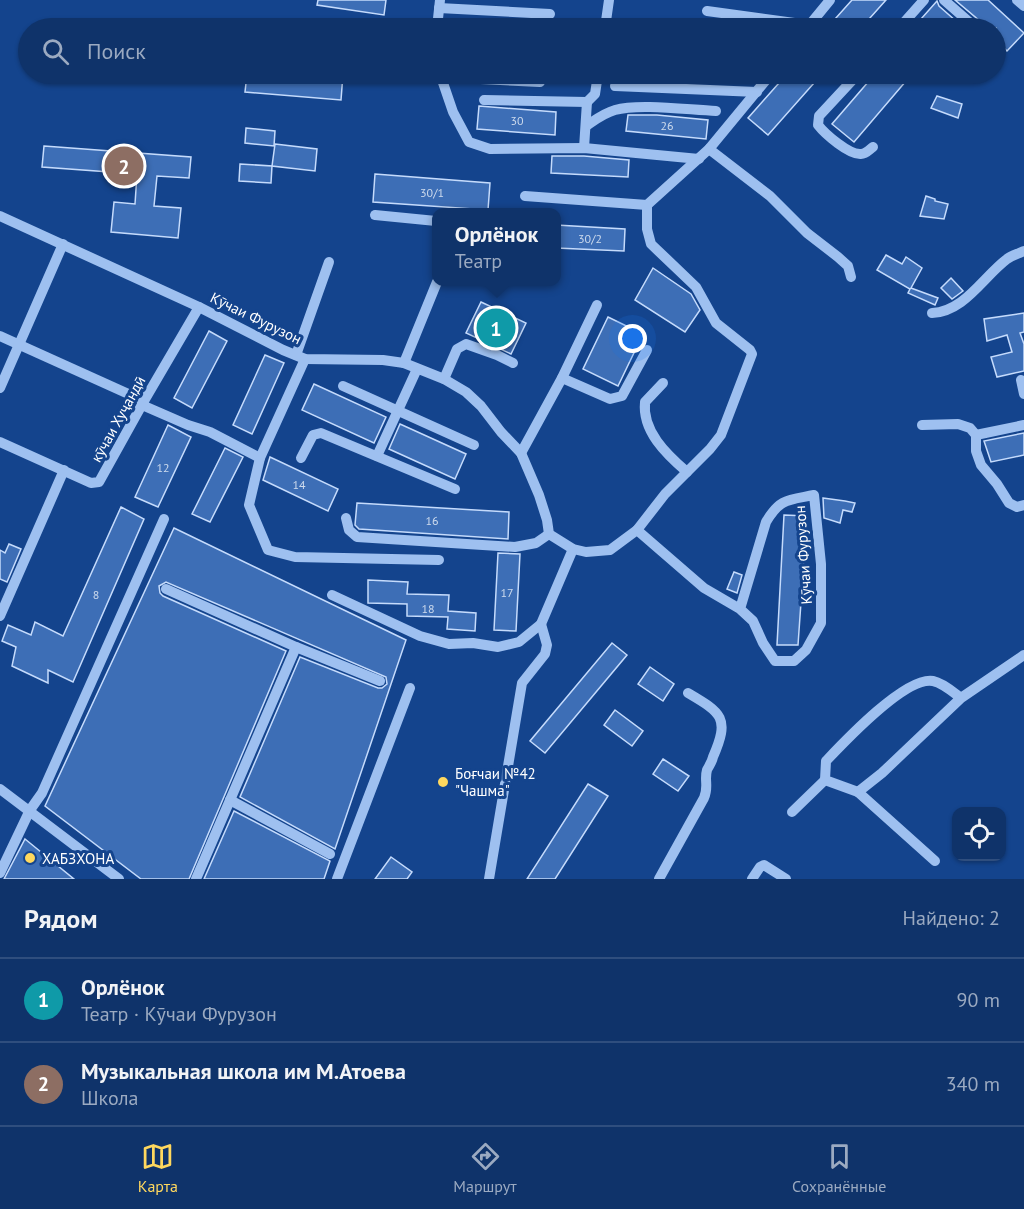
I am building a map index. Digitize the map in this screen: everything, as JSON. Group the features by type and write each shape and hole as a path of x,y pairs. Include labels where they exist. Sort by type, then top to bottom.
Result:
{"street":[{"path":"606,18 609,0"},
{"path":"815,18 830,0"},
{"path":"908,18 924,0"},
{"path":"944,0 965,18"},
{"path":"1017,0 1024,6"},
{"path":"440,4 550,14"},
{"path":"707,11 751,18"},
{"path":"444,84 453,112 469,141 490,149 584,148 699,159"},
{"path":"584,148 587,102 595,94 596,84"},
{"path":"525,196 647,204 710,149 763,84"},
{"path":"849,84 819,116 818,125 824,133 853,153 865,153 873,147"},
{"path":"615,87 757,92"},
{"path":"484,100 587,102"},
{"path":"586,126 599,117 616,110 636,108 716,111"},
{"path":"710,149 770,196 807,233 848,266 851,278"},
{"path":"346,518 349,530 357,537 515,547 536,543 549,534 573,549 586,552 610,550 637,530 665,494 710,450 721,435 752,354 716,323 696,287 651,244 647,229 647,204"},
{"path":"375,215 432,221"},
{"name":"Кӯчаи Фурузон","path":"0,216 199,307 301,357 404,363 444,379 466,392 481,406 501,432 522,453 539,495 549,534"},
{"path":"0,388 63,244"},
{"path":"932,313 944,313 955,307 1008,258 1024,251"},
{"path":"328,262 301,357 260,458 249,505 268,550 295,557 439,560"},
{"path":"404,363 435,286"},
{"path":"522,453 597,305"},
{"name":"кӯчаи Хуҷандӣ","path":"0,442 91,483 99,482 199,307"},
{"path":"0,336 188,425 210,432 260,458"},
{"path":"444,379 457,349 466,344 513,363"},
{"path":"562,378 610,399 622,396 647,350"},
{"path":"377,456 417,369"},
{"path":"1021,380 1024,394"},
{"path":"663,382 645,402 646,422 660,445 687,472"},
{"path":"344,386 474,445"},
{"path":"922,425 958,424 970,428 976,435 975,451 981,465 997,483 1008,503 1017,507 1024,505"},
{"path":"976,435 1024,425"},
{"path":"301,458 313,435 321,432 455,489"},
{"path":"0,615 64,470"},
{"name":"Кӯчаи Фурузон","path":"637,530 704,588 740,609 753,621 763,643 775,661 794,661 806,650 821,623 821,564 814,495 783,500 774,509 766,522 740,609"},
{"path":"0,873 30,810 42,793 164,519"},
{"path":"332,595 420,636 449,644 473,643 498,647 519,642 541,624 573,549"},
{"path":"166,589 296,647 380,681"},
{"path":"489,879 522,683 545,654 547,645 541,624"},
{"path":"195,879 296,647"},
{"path":"858,792 882,774 961,698 1024,655"},
{"path":"792,812 825,780 826,760 869,717 893,698 924,681 932,681 961,698"},
{"path":"337,879 410,688"},
{"path":"659,879 704,798 708,786 706,773 721,736 722,726 717,713 688,693"},
{"path":"825,780 858,792 934,861"},
{"path":"0,789 119,879"},
{"path":"230,800 330,854"},
{"path":"752,879 760,867 764,866 786,879"}],"building":[{"path":"318,0 386,0 384,15 317,5"},
{"path":"852,0 886,0 870,18 836,18"},
{"path":"955,0 988,0 1024,33 1007,51 1006,18 976,18"},
{"path":"937,1 939,6 953,18 922,18"},
{"path":"246,84 342,84 341,100 245,92"},
{"path":"778,84 813,84 768,135 748,118"},
{"path":"866,84 903,84 854,142 832,124"},
{"path":"937,96 962,104 958,118 931,108"},
{"path":"479,106 556,112 555,135 477,129"},
{"path":"628,115 657,115 708,120 706,139 626,131"},
{"path":"246,128 275,131 274,146 245,143"},
{"path":"275,144 317,149 315,171 272,166"},
{"path":"44,146 191,157 189,178 157,176 154,206 181,208 178,238 111,232 114,202 135,204 137,174 42,167"},
{"path":"552,156 629,160 628,177 551,173"},
{"path":"240,164 272,166 271,183 239,181"},
{"path":"375,174 490,183 488,208 373,202"},
{"path":"926,196 948,204 944,219 920,216"},
{"path":"561,225 625,229 624,251 561,248"},
{"path":"886,255 902,264 906,257 922,268 911,288 938,298 935,305 908,293 910,289 877,270"},
{"path":"653,268 691,294 700,310 685,332 635,300"},
{"path":"951,278 963,291 952,299 941,288"},
{"path":"481,302 526,323 511,354 466,333"},
{"path":"1024,313 1024,332 1020,333 1024,344 1024,371 997,377 991,357 1012,352 1007,335 987,341 984,319"},
{"path":"608,317 643,334 618,386 583,369"},
{"path":"209,331 227,341 192,408 174,398"},
{"path":"265,355 284,363 252,434 233,425"},
{"path":"314,384 386,417 374,443 302,410"},
{"path":"400,424 466,454 455,479 389,449"},
{"path":"168,425 191,437 158,507 135,497"},
{"path":"1024,433 1024,455 991,462 984,441"},
{"path":"225,448 243,457 210,522 192,514"},
{"path":"270,457 338,489 328,511 263,480"},
{"path":"823,498 855,503 852,512 843,510 840,523 824,518"},
{"path":"357,503 509,512 508,539 359,529 355,525"},
{"path":"121,507 144,519 73,682 48,670 48,683 12,666 16,647 2,641 8,625 31,635 35,622 63,636"},
{"path":"784,515 807,516 798,645 777,645"},
{"path":"174,528 406,640 335,849 240,797 300,657 378,688 387,684 386,677 166,582 159,586 163,596 286,651 189,879 141,879 45,806"},
{"path":"9,544 21,549 7,582 0,579 0,550 5,553"},
{"path":"498,553 520,554 516,631 494,630"},
{"path":"734,572 742,575 737,593 727,589"},
{"path":"368,580 408,582 407,594 449,595 448,611 476,613 475,631 447,629 448,617 407,616 407,604 368,603"},
{"path":"612,643 627,655 545,753 530,741"},
{"path":"650,667 674,684 663,701 638,684"},
{"path":"615,710 643,731 632,746 604,725"},
{"path":"663,759 689,776 678,791 653,774"},
{"path":"588,784 608,796 555,879 527,879"},
{"path":"234,811 330,861 324,879 204,879"},
{"name":"ХАБЗХОНА","path":"25,839 74,879 4,879"},
{"path":"391,857 412,872 407,879 375,879"}],"place":[{"name":"Музыкальная школа им М.Атоева","path":"124,166"},
{"name":"Орлёнок","path":"496,328"},
{"name":"Боғчаи №42 \"Чашма\"","path":"443,782"},
{"name":"ХАБЗХОНА","path":"30,858"}]}
